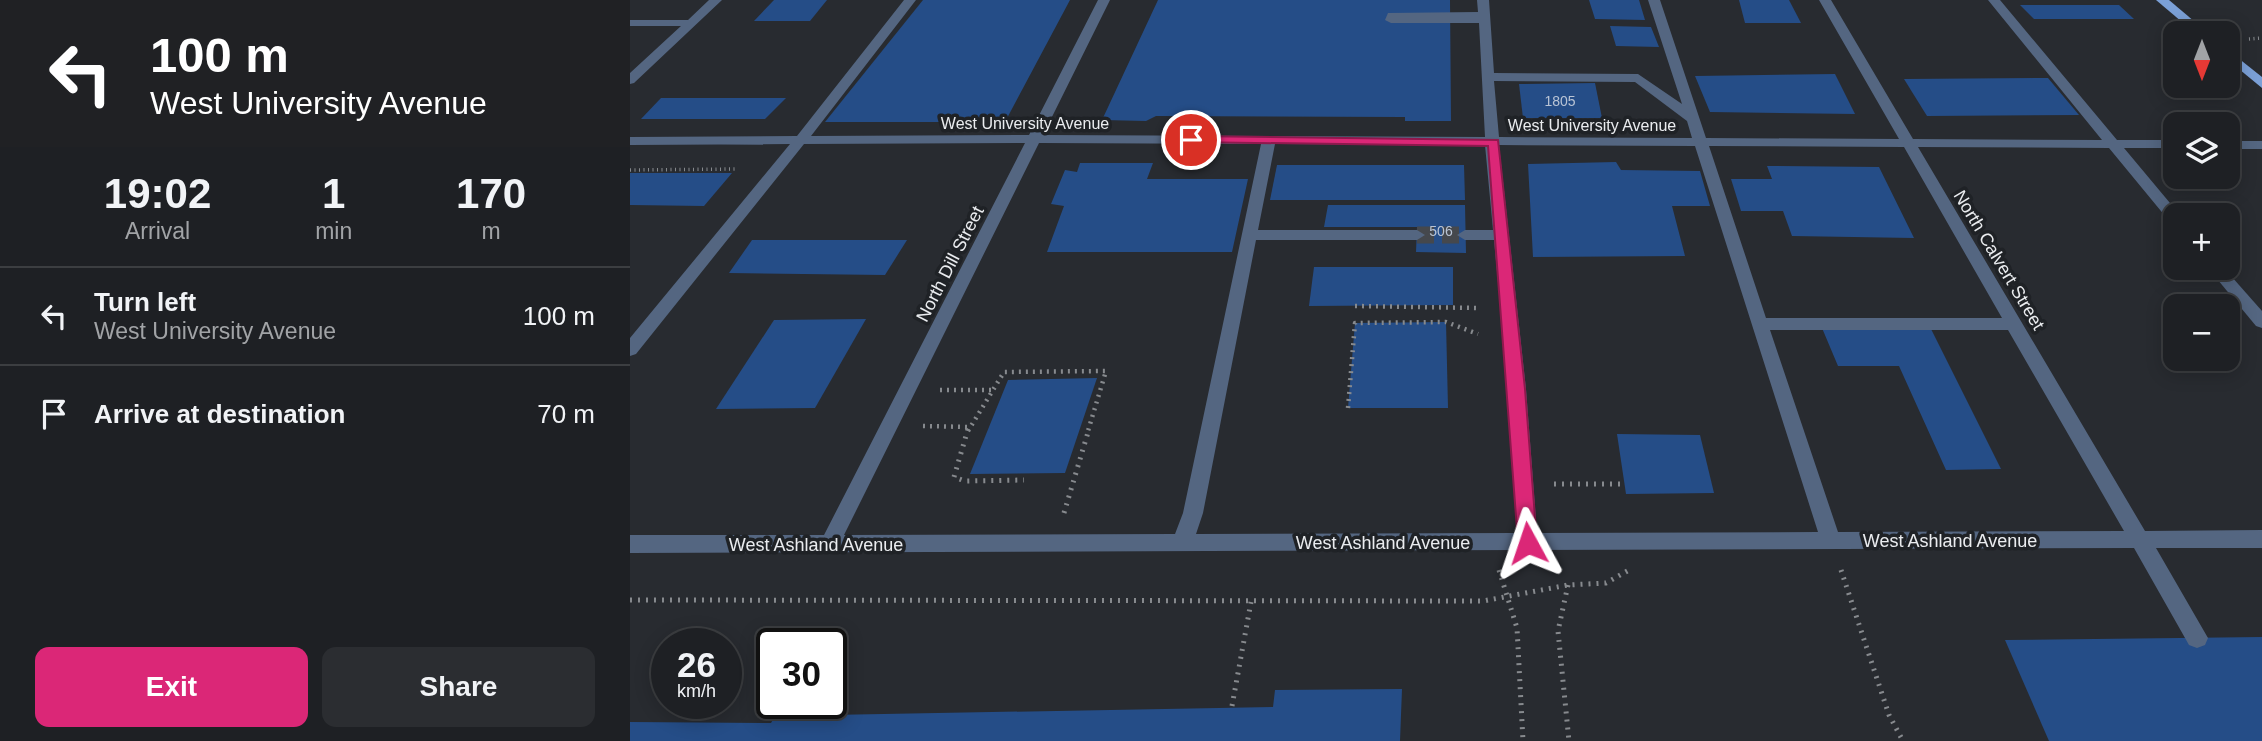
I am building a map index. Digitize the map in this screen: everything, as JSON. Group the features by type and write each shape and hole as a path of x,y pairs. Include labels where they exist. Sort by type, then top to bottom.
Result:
{"main road":[{"path":"2162,0 2187,21"},
{"path":"2240,65 2262,85"}],"street":[{"path":"630,80 716,0"},
{"path":"630,350 910,0"},
{"name":"North Dill Street","path":"829,545 1104,0"},
{"path":"1654,0 1831,541"},
{"name":"North Calvert Street","path":"1825,0 2197,638"},
{"path":"1994,0 2163,205"},
{"path":"1484,11 1391,20 1392,15 1484,11"},
{"path":"1484,11 1528,543"},
{"path":"630,23 691,23"},
{"path":"1489,77 1638,78 1693,119"},
{"path":"1182,544 1193,513 1269,140"},
{"name":"West University Avenue","path":"630,141 1269,140 2163,144"},
{"path":"2240,145 2262,145"},
{"path":"1249,235 1417,235"},
{"path":"1465,235 1502,235"},
{"path":"2226,280 2262,322"},
{"path":"1761,324 2014,324"},
{"name":"West Ashland Avenue","path":"630,544 2262,539"}],"path":[{"path":"630,170 736,169"},
{"path":"1356,306 1453,305 1478,308"},
{"path":"1348,408 1355,323 1446,322 1478,334"},
{"path":"1024,480 965,481 954,477 969,427 1004,372 1106,371 1064,513"},
{"path":"940,390 991,390"},
{"path":"923,426 969,427"},
{"path":"1554,484 1625,484"},
{"path":"1498,569 1517,628 1523,741"},
{"path":"1841,570 1888,715 1903,741"},
{"path":"630,600 1483,601 1568,584 1558,631 1569,741"},
{"path":"1232,706 1251,602"}],"building":[{"path":"774,0 827,0 810,21 754,21"},
{"path":"923,0 1070,0 1005,122 825,122"},
{"path":"1158,0 1450,0 1451,121 1405,121 1405,117 1156,116 1146,121 1102,120"},
{"path":"1589,0 1639,0 1645,20 1595,19"},
{"path":"1739,0 1789,0 1801,23 1745,23"},
{"path":"2020,5 2119,5 2134,19 2034,19"},
{"path":"1610,26 1651,27 1659,47 1616,46"},
{"path":"1835,74 1855,114 1710,112 1695,76"},
{"path":"2048,78 2079,115 1927,116 1904,79"},
{"path":"1595,83 1602,118 1523,118 1519,84"},
{"path":"661,98 786,98 765,119 641,119"},
{"path":"1616,162 1621,170 1700,171 1710,206 1672,206 1685,256 1533,257 1528,164"},
{"path":"1080,163 1153,163 1147,179 1248,179 1232,252 1047,252 1064,206 1051,204 1065,170 1077,172"},
{"path":"1277,165 1464,165 1465,200 1270,200"},
{"path":"1767,166 1879,167 1914,238 1792,236 1783,211 1741,211 1731,179 1772,179"},
{"path":"630,173 732,173 704,206 630,205"},
{"path":"1328,205 1465,205 1466,253 1416,252 1417,227 1324,227"},
{"path":"752,240 907,240 885,275 729,273"},
{"path":"1314,267 1453,267 1453,305 1309,306"},
{"path":"866,319 815,408 716,409 774,320"},
{"path":"1446,322 1448,408 1348,408 1355,323"},
{"path":"1930,327 2001,469 1946,470 1899,366 1838,366 1822,328"},
{"path":"1097,378 1065,473 970,474 1008,380"},
{"path":"1617,434 1700,435 1714,493 1626,494"},
{"path":"2262,637 2262,741 2049,741 2005,640"},
{"path":"1402,689 1400,741 630,741 630,722 771,723 773,719 847,719 847,715 1273,707 1275,690"}],"tunnel":[{"path":"1417,235 1465,235"}],"route":[{"path":"1191,140 1493,142 1517,389 1528,543"}]}
